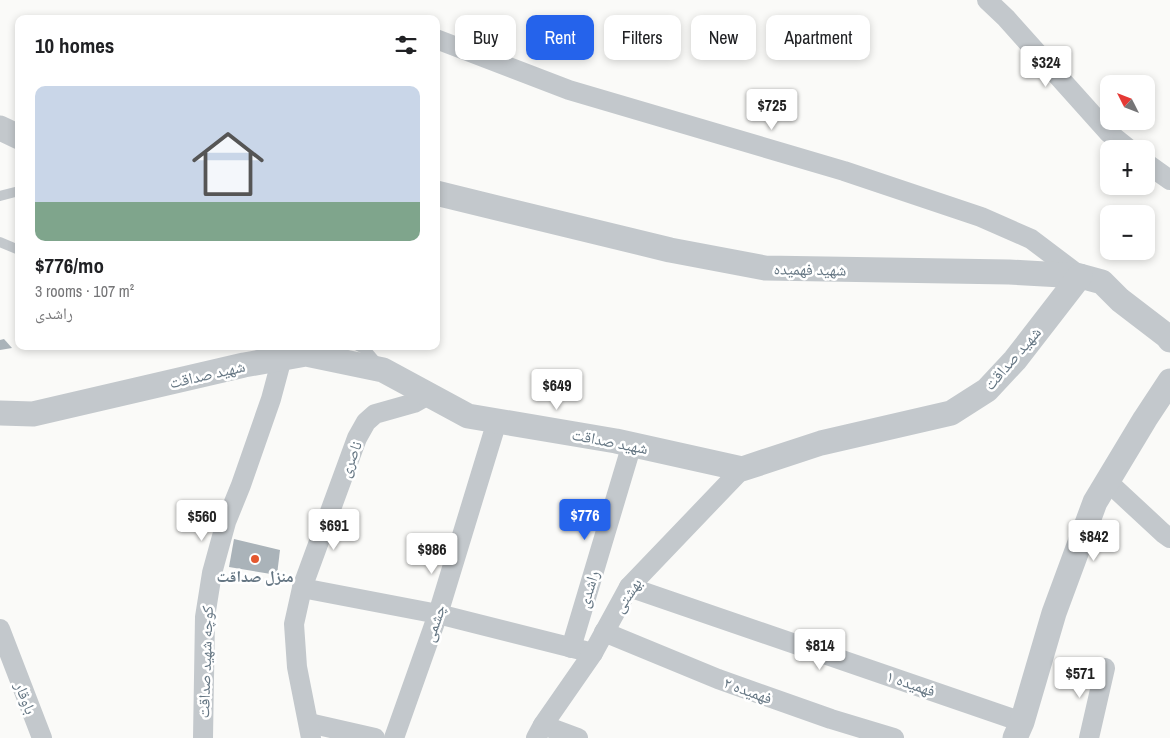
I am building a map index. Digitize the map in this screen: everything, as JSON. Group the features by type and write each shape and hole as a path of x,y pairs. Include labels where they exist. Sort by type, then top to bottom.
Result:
{"street":[{"path":"987,0 1006,18 1109,133 1118,140"},
{"path":"440,41 569,90 844,171 981,217 1030,239 1080,276"},
{"path":"0,128 15,135"},
{"path":"1155,169 1170,180"},
{"name":"شهید فهمیده","path":"440,194 670,250 765,268 1009,272 1080,276 1102,282 1120,300 1170,340"},
{"name":"شهید صداقت","path":"0,414 33,414 244,365 306,354 383,370 468,416 632,444 742,469 821,443 951,413 987,390 1015,360 1080,276"},
{"name":"کوچه شهید صداقت","path":"203,738 205,617 212,573 226,522 271,399 282,358"},
{"path":"1019,730 1054,613 1095,502 1145,418 1170,381"},
{"name":"ناصری","path":"310,731 297,668 294,624 302,588 357,438 366,422 375,414 414,403 428,394"},
{"name":"چشمی","path":"394,738 438,614 497,421"},
{"name":"راشدی","path":"571,648 632,444"},
{"name":"بهشتی","path":"540,732 593,653 629,586 742,469"},
{"path":"1107,481 1170,538"},
{"name":"فهمیده ۱","path":"629,586 1019,730"},
{"path":"302,588 438,614 593,653"},
{"name":"باوقار","path":"0,629 42,738"},
{"name":"فهمیده ۲","path":"604,632 718,679 831,720 894,738"},
{"path":"1089,738 1105,668"},
{"path":"310,731 375,738"},
{"path":"540,732 578,738"}],"lane":[{"path":"0,196 15,192"},
{"path":"0,242 15,248"},
{"path":"366,350 383,370"}],"building":[{"path":"4,339 12,348 0,350 0,340"},
{"name":"منزل صداقت","path":"234,539 280,550 277,575 229,567"}],"place":[{"name":"منزل صداقت","path":"255,559"}]}
